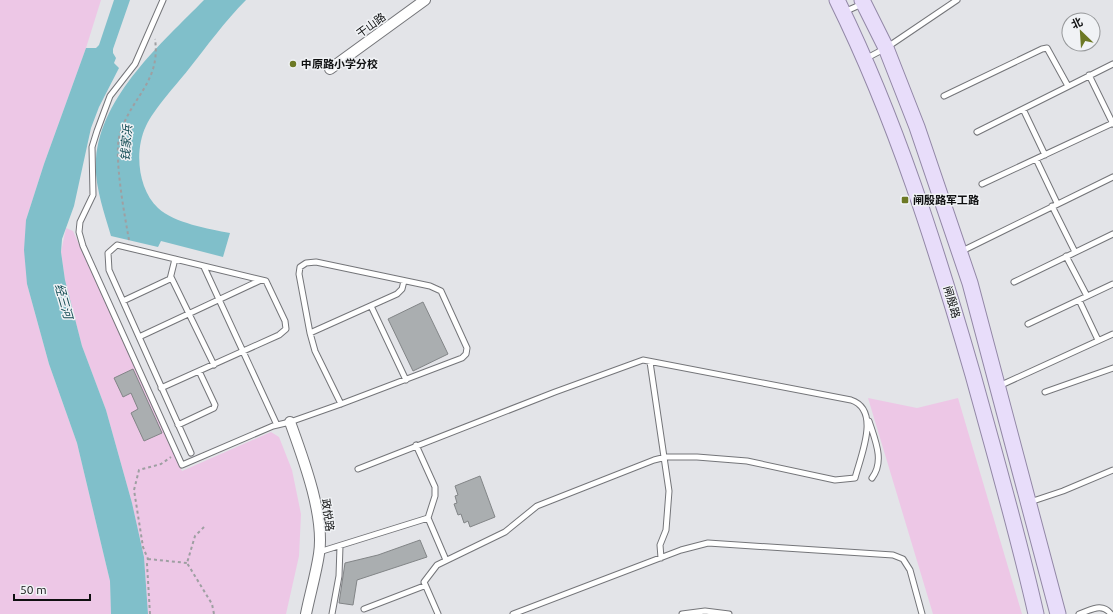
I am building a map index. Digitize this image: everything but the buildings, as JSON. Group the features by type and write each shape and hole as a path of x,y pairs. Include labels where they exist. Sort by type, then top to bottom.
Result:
{"main road":[{"name":"闸殷路","path":"865,1 886,48 917,127 970,283 1058,614"},
{"name":"闸殷路","path":"840,6 902,149 947,286 1018,534 1036,614"}],"street":[{"name":"干山路","path":"330,69 425,0"},
{"name":"政悦路","path":"290,422 310,482 318,518 319,552 306,614"}],"lane":[{"path":"163,0 135,64 110,96 97,131 92,147 93,195 80,222 79,232 83,246 182,465 277,425 290,422 341,404 462,358 466,354 467,348 441,292 430,286 316,262 306,263 300,267 299,274 310,333 316,351 341,404"},
{"path":"864,59 886,48 957,0"},
{"path":"840,6 865,1"},
{"path":"944,96 1042,49 1047,48 1068,86"},
{"path":"977,132 1113,64"},
{"path":"982,184 1113,123 1111,116 1089,75"},
{"path":"1023,109 1045,155"},
{"path":"1036,159 1057,203"},
{"path":"960,252 1057,203 1113,177"},
{"path":"1052,206 1075,252"},
{"path":"1014,282 1113,234"},
{"path":"161,388 242,353 280,335 286,329 285,321 266,281 175,260 130,247 117,245 108,253 109,270 161,388 191,453"},
{"path":"1066,256 1087,296"},
{"path":"175,260 171,277 214,365"},
{"path":"204,267 242,353 277,425"},
{"path":"123,301 171,277"},
{"path":"139,337 262,280"},
{"path":"310,333 398,294 402,289 404,280"},
{"path":"1028,324 1113,284"},
{"path":"1079,300 1098,340"},
{"path":"371,306 406,380"},
{"path":"998,386 1112,335"},
{"path":"358,469 416,445 639,361 859,402 866,413 879,458 878,467 872,478"},
{"path":"650,362 666,457 669,502 666,530 660,545 661,558"},
{"path":"1045,392 1113,368"},
{"path":"178,425 214,408 215,405 199,371"},
{"path":"438,614 424,586 424,582 432,570 446,560 505,532 537,506 666,457 747,460 835,480 855,478 868,427 866,413"},
{"path":"416,445 435,487 435,496 428,518 446,560"},
{"path":"1029,502 1063,491 1113,470"},
{"path":"319,552 428,518"},
{"path":"514,614 661,558 708,542 893,555 903,558 907,563 922,614"},
{"path":"332,614 339,576 340,546"},
{"path":"364,609 424,586"},
{"path":"1079,614 1102,607 1105,608 1110,614"},
{"path":"682,614 705,611 729,614"}],"path":[{"path":"130,247 123,210 118,147 120,134 130,112 154,70 157,53 153,24"},
{"path":"150,614 148,559 143,547 134,490 139,470 161,464 177,453"},
{"path":"204,527 195,536 187,563 212,604 214,614"},
{"path":"148,559 187,563"}],"shaded area":[{"path":"0,0 101,0 86,48 44,164 26,220 27,284 49,364 77,443 110,581 111,614 0,614"},
{"path":"66,228 73,231 182,471 271,432 279,437 292,470 301,514 299,556 286,614 148,614 144,557 132,503 106,410 82,346 65,280 61,252"},
{"path":"868,398 917,408 958,398 1022,614 933,614"}],"water":[{"name":"经三河","path":"114,0 130,0 113,49 113,53 116,58 114,63 119,68 99,107 91,128 74,206 62,239 61,252 65,280 82,346 106,410 132,503 144,557 148,614 111,614 110,581 77,443 49,364 27,284 24,250 26,220 44,164 86,48 96,48 99,45"},
{"name":"钱家浜","path":"204,0 246,0 216,34 154,112 142,136 139,158 142,180 146,191 158,208 173,218 192,225 230,233 223,257 161,241 158,247 111,236 100,198 96,169 96,159 100,136 109,113 121,92 153,52"}],"place":[{"name":"中原路小学分校","path":"293,64"},
{"name":"闸殷路军工路","path":"905,200"}]}
